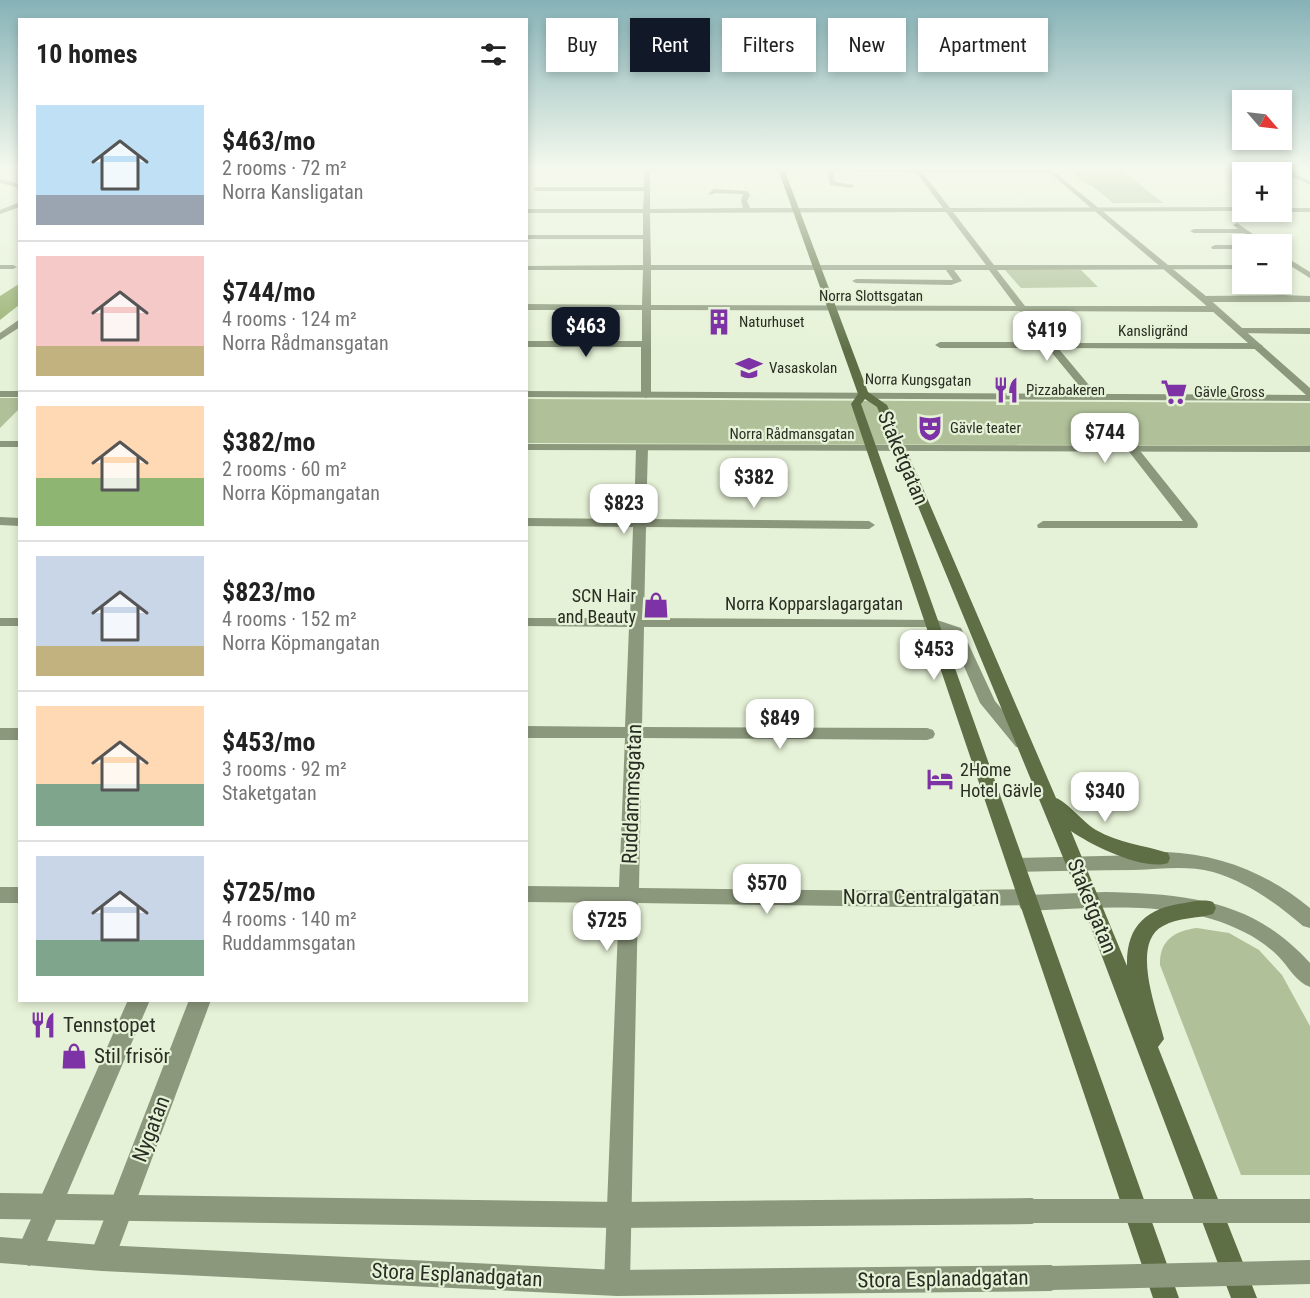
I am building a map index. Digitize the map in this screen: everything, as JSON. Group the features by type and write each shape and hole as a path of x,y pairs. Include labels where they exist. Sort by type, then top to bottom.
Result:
{"main road":[{"name":"Staketgatan","path":"803,230 863,394 882,405 1030,752 1091,901 1244,1298"},
{"name":"Staketgatan","path":"863,394 856,404 1166,1298"},
{"path":"1046,792 1073,824 1088,835 1121,849 1161,858"},
{"path":"1164,1089 1139,978 1136,945 1145,926 1155,919 1182,909 1206,908"}],"street":[{"path":"646,395 647,230"},
{"path":"962,230 1094,398"},
{"path":"1121,230 1204,299 1310,393"},
{"path":"1194,231 1245,231 1249,234"},
{"path":"528,237 647,237"},
{"path":"1215,247 1232,246"},
{"path":"1292,264 1310,276"},
{"path":"0,267 13,267"},
{"path":"856,281 951,283 958,281 948,267"},
{"path":"528,268 1232,267"},
{"path":"1292,267 1297,267"},
{"path":"1204,299 1310,299"},
{"name":"Norra Slottsgatan","path":"528,307 1215,309"},
{"path":"0,337 18,324"},
{"path":"1241,331 1310,331"},
{"path":"528,344 646,344"},
{"name":"Kansligränd","path":"940,345 1258,346"},
{"path":"0,394 18,394"},
{"name":"Norra Kungsgatan","path":"528,394 1310,398"},
{"path":"0,444 18,444"},
{"name":"Norra Rådmansgatan","path":"528,447 1310,449"},
{"name":"Ruddammsgatan","path":"617,1283 642,448"},
{"path":"1043,525 1192,525 1133,449"},
{"path":"0,522 18,522"},
{"path":"528,522 869,525"},
{"path":"0,622 18,622"},
{"name":"Norra Kopparslagargatan","path":"528,622 932,623 956,631 988,703 1030,752"},
{"path":"528,732 927,734"},
{"path":"0,734 18,734"},
{"name":"Norra Centralgatan","path":"1016,865 1144,862 1161,858 1185,860 1230,871 1285,899 1310,920"},
{"name":"Norra Centralgatan","path":"528,894 1179,903 1206,908 1238,918 1270,935 1286,948 1310,978"},
{"path":"0,895 18,895"},
{"path":"29,1253 138,1002"},
{"name":"Nygatan","path":"102,1258 199,1002"},
{"path":"0,1206 619,1215 1310,1211"},
{"name":"Stora Esplanadgatan","path":"0,1250 102,1258 617,1283 1051,1278 1310,1272"}],"shaded area":[{"path":"1005,270 1081,270 1098,287 1021,288"},
{"path":"18,285 18,306 0,320 0,296"},
{"path":"0,398 18,398 18,410 0,428"},
{"path":"528,399 1310,403 1310,446 528,443"},
{"path":"1197,928 1229,933 1259,950 1282,975 1310,1026 1310,1175 1241,1175 1160,965 1162,950 1170,939 1181,932"}],"place":[{"name":"Naturhuset","path":"719,322"},
{"name":"Vasaskolan","path":"749,368"},
{"name":"Pizzabakeren","path":"1006,390"},
{"name":"Gävle Gross","path":"1174,392"},
{"name":"Gävle teater","path":"930,428"},
{"name":"SCN Hair and Beauty","path":"656,605"},
{"name":"2Home Hotel Gävle","path":"940,779"},
{"name":"Tennstopet","path":"43,1025"},
{"name":"Stil frisör","path":"74,1056"}]}
